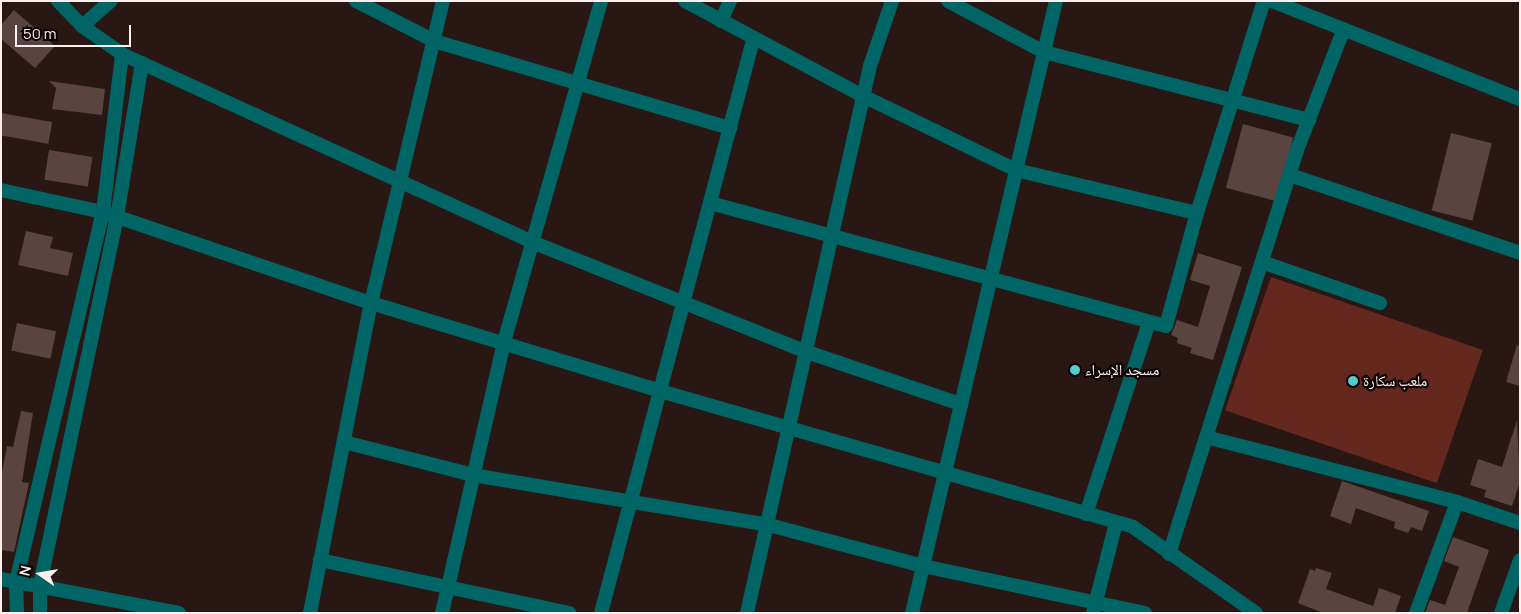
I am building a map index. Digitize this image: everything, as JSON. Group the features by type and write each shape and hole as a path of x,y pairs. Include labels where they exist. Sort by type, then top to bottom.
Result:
{"street":[{"path":"58,1 82,26 122,54 532,242 807,352 961,404"},
{"path":"82,26 111,1"},
{"path":"356,1 434,41 578,80 730,128"},
{"path":"310,613 371,303 443,1"},
{"path":"442,613 504,342 601,1"},
{"path":"685,1 753,40 1016,170 1197,213"},
{"path":"721,21 730,1"},
{"path":"747,613 791,427 863,96 892,1"},
{"path":"948,1 1044,52 1309,120"},
{"path":"912,613 1056,1"},
{"path":"710,203 1166,326 1197,213 1264,1"},
{"path":"1272,1 1343,31 1520,99"},
{"path":"1169,554 1290,175 1343,31"},
{"path":"602,613 753,40"},
{"path":"17,613 16,582 103,212 122,54"},
{"path":"40,613 40,585 117,217 142,63"},
{"path":"1290,175 1520,252"},
{"path":"1,190 103,212 371,303 660,391 791,427 1133,528 1256,613"},
{"path":"1262,262 1380,303"},
{"path":"1086,514 1149,322"},
{"path":"1206,437 1457,502 1520,523"},
{"path":"344,442 473,475 769,525 923,566 1095,608 1145,613"},
{"path":"1416,613 1457,502"},
{"path":"1095,608 1116,523"},
{"path":"320,560 569,613"},
{"path":"1501,613 1520,560"},
{"path":"1,579 179,613"}],"shaded area":[{"name":"ملعب سكارة","path":"1271,277 1483,350 1437,483 1225,410"}],"building":[{"path":"14,10 55,46 35,68 1,39 1,25"},
{"path":"49,81 105,89 102,115 52,109 56,88"},
{"path":"1,113 52,122 48,144 1,135"},
{"path":"1243,124 1293,137 1276,201 1226,188"},
{"path":"1451,133 1492,143 1472,221 1432,211"},
{"path":"49,150 92,157 88,187 44,180"},
{"path":"26,231 53,237 50,248 73,253 68,276 18,265"},
{"path":"1198,253 1242,267 1213,360 1190,353 1192,348 1177,343 1178,338 1171,335 1177,320 1198,327 1210,286 1190,280"},
{"path":"17,323 56,331 50,359 11,350"},
{"path":"1517,345 1520,346 1520,386 1506,382"},
{"path":"21,411 33,413 22,482 29,483 14,552 1,550 1,477 7,446 13,447"},
{"path":"1517,420 1520,482 1512,506 1484,497 1486,490 1470,485 1478,459 1502,467"},
{"path":"1342,481 1429,511 1422,531 1411,527 1408,533 1394,528 1395,522 1356,508 1351,524 1330,516"},
{"path":"1453,537 1489,550 1467,613 1425,613 1430,600 1445,605 1459,567 1444,561"},
{"path":"1316,568 1332,573 1326,589 1373,606 1379,588 1401,596 1395,613 1323,613 1298,603 1310,569 1315,571"}],"place":[{"name":"مسجد الإسراء","path":"1075,370"},
{"name":"ملعب سكارة","path":"1353,381"}]}
